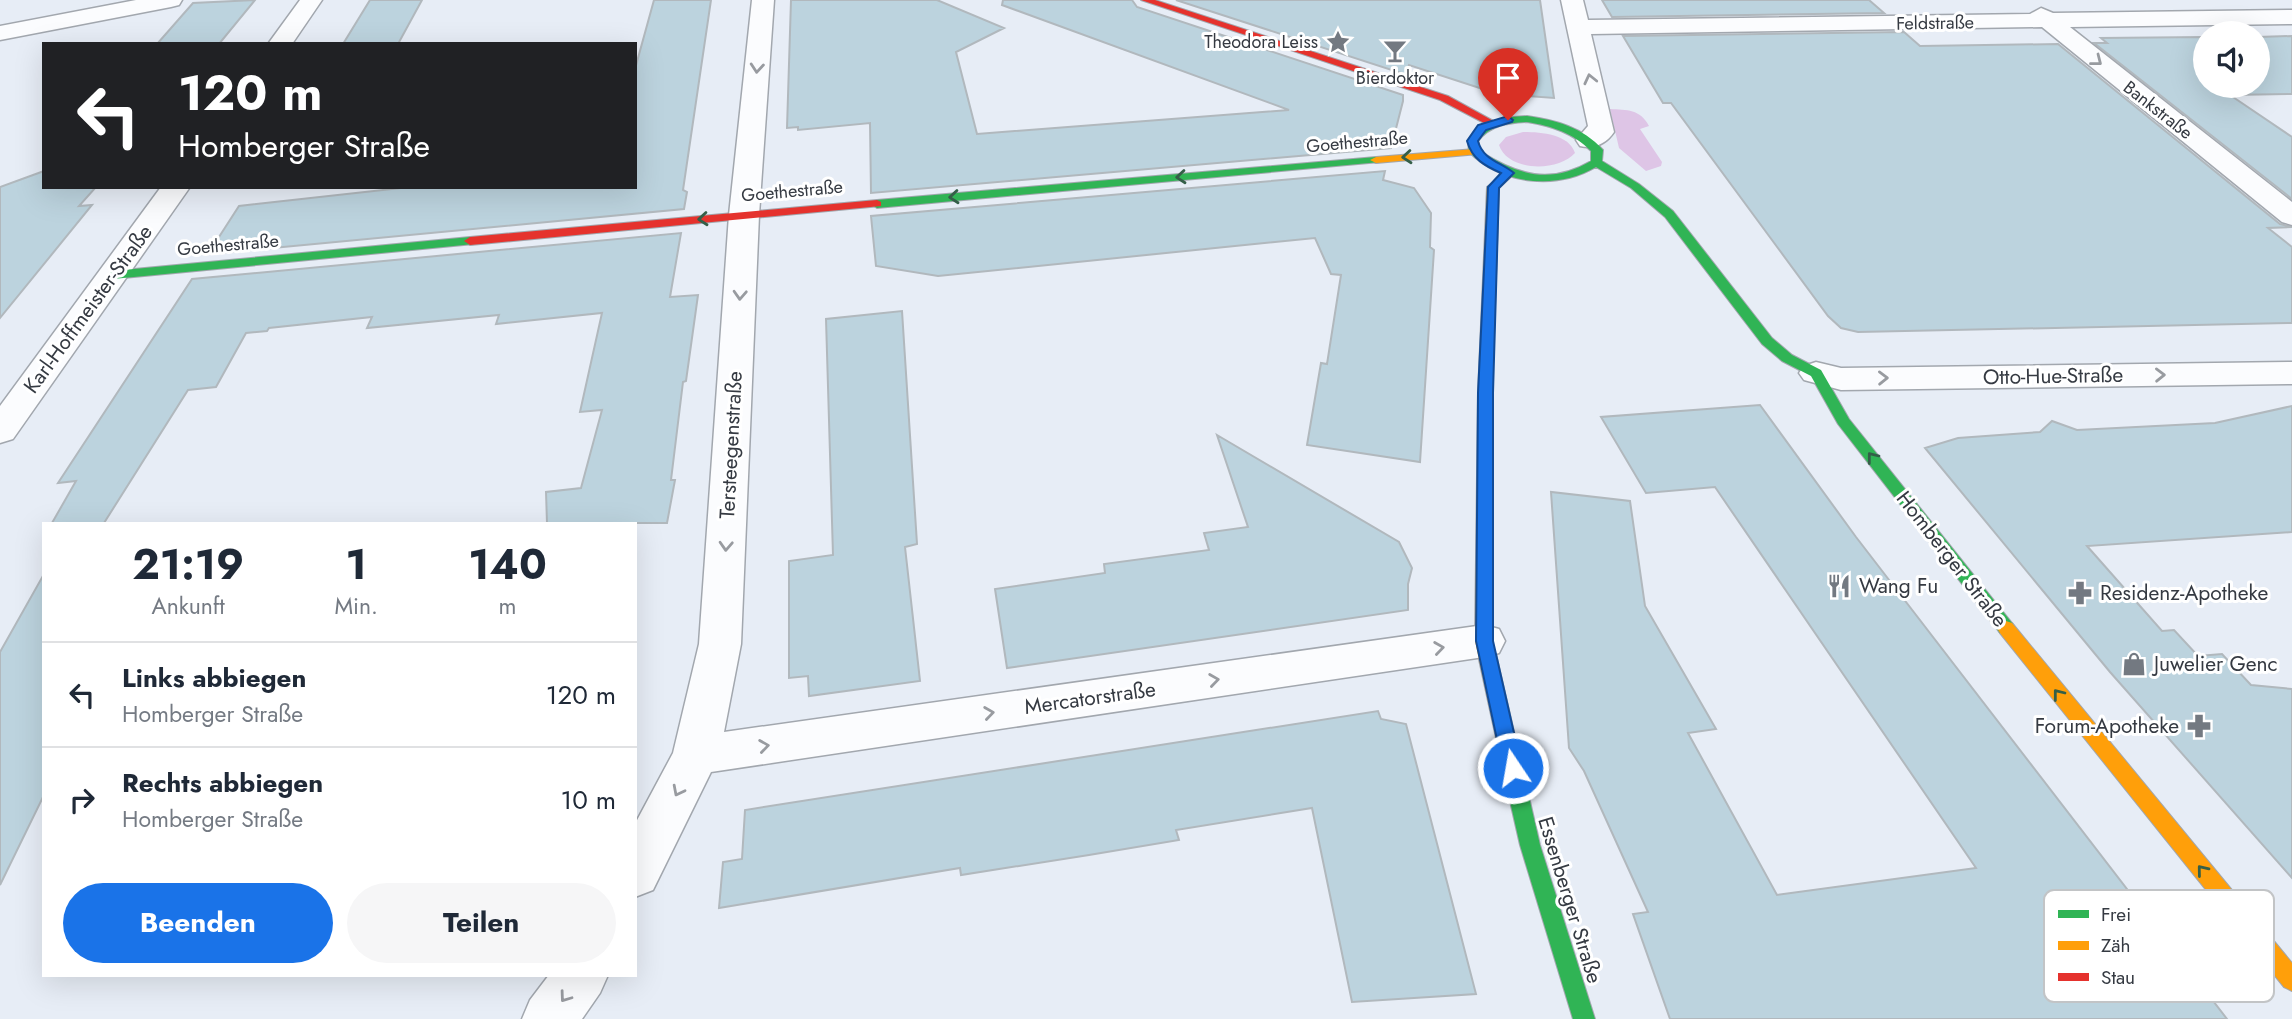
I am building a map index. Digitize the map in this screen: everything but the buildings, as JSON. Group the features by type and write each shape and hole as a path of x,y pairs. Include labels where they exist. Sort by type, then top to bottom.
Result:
{"street":[{"path":"0,33 171,0"},
{"path":"281,42 311,0"},
{"name":"Tersteegenstraße","path":"637,870 696,755 720,644 744,215 764,0"},
{"path":"1146,0 1444,98 1492,123"},
{"path":"1572,0 1601,126 1601,132 1592,151 1588,170 1567,177 1536,178 1509,173 1475,152 1473,141 1477,132 1492,123 1527,119 1567,127 1592,151 1669,214 1767,341 1787,358 1816,373"},
{"name":"Bankstraße","path":"2028,0 2046,21 2292,216"},
{"name":"Feldstraße","path":"1578,27 2292,17"},
{"name":"Goethestraße","path":"113,275 744,215 1475,152"},
{"name":"Essenberger Straße","path":"1509,173 1493,187 1485,393 1485,641 1530,845 1584,1019"},
{"name":"Karl-Hoffmeister-Straße","path":"0,432 175,189"},
{"name":"Otto-Hue-Straße","path":"1816,373 1841,379 2292,373"},
{"name":"Homberger Straße","path":"1816,373 1843,421 2064,702 2218,890"},
{"name":"Mercatorstraße","path":"696,755 1485,641"},
{"name":"Homberger Straße","path":"2274,958 2292,980"},
{"path":"549,1019 580,977"}],"shaded area":[{"path":"1610,109 1632,111 1642,116 1649,126 1640,129 1662,162 1661,166 1646,171 1619,148"},
{"path":"1523,132 1561,138 1575,153 1557,164 1546,166 1512,160 1504,154 1499,145 1506,137"}],"traffic: fast":[{"path":"1527,119 1574,132 1597,150 1596,162 1566,176 1535,178 1504,169 1475,152 1473,141 1484,129 1504,121 1527,119"},
{"path":"877,204 1376,160"},
{"path":"1596,162 1635,186 1669,214 1767,341 1787,358 1816,373 1843,421 2006,628"},
{"path":"113,275 470,241"},
{"path":"1514,775 1530,845 1584,1019"}],"traffic: slow":[{"path":"1376,160 1475,152"},
{"path":"1509,173 1493,187 1485,393 1484,641 1514,775"},
{"path":"2006,628 2219,890"},
{"path":"2274,958 2292,980"}],"traffic: jam":[{"path":"1146,0 1444,98 1492,123"},
{"path":"470,241 877,204"}],"place":[{"name":"Theodora Leiss","path":"1338,42"},
{"name":"Bierdoktor","path":"1395,51"},
{"name":"Wang Fu","path":"1839,586"},
{"name":"Residenz-Apotheke","path":"2080,593"},
{"name":"Juwelier Genc","path":"2134,664"},
{"name":"Forum-Apotheke","path":"2199,726"}],"route":[{"path":"1508,120 1482,128 1473,141 1475,152 1509,173 1493,187 1485,393 1484,556 1485,641 1513,768"}]}
